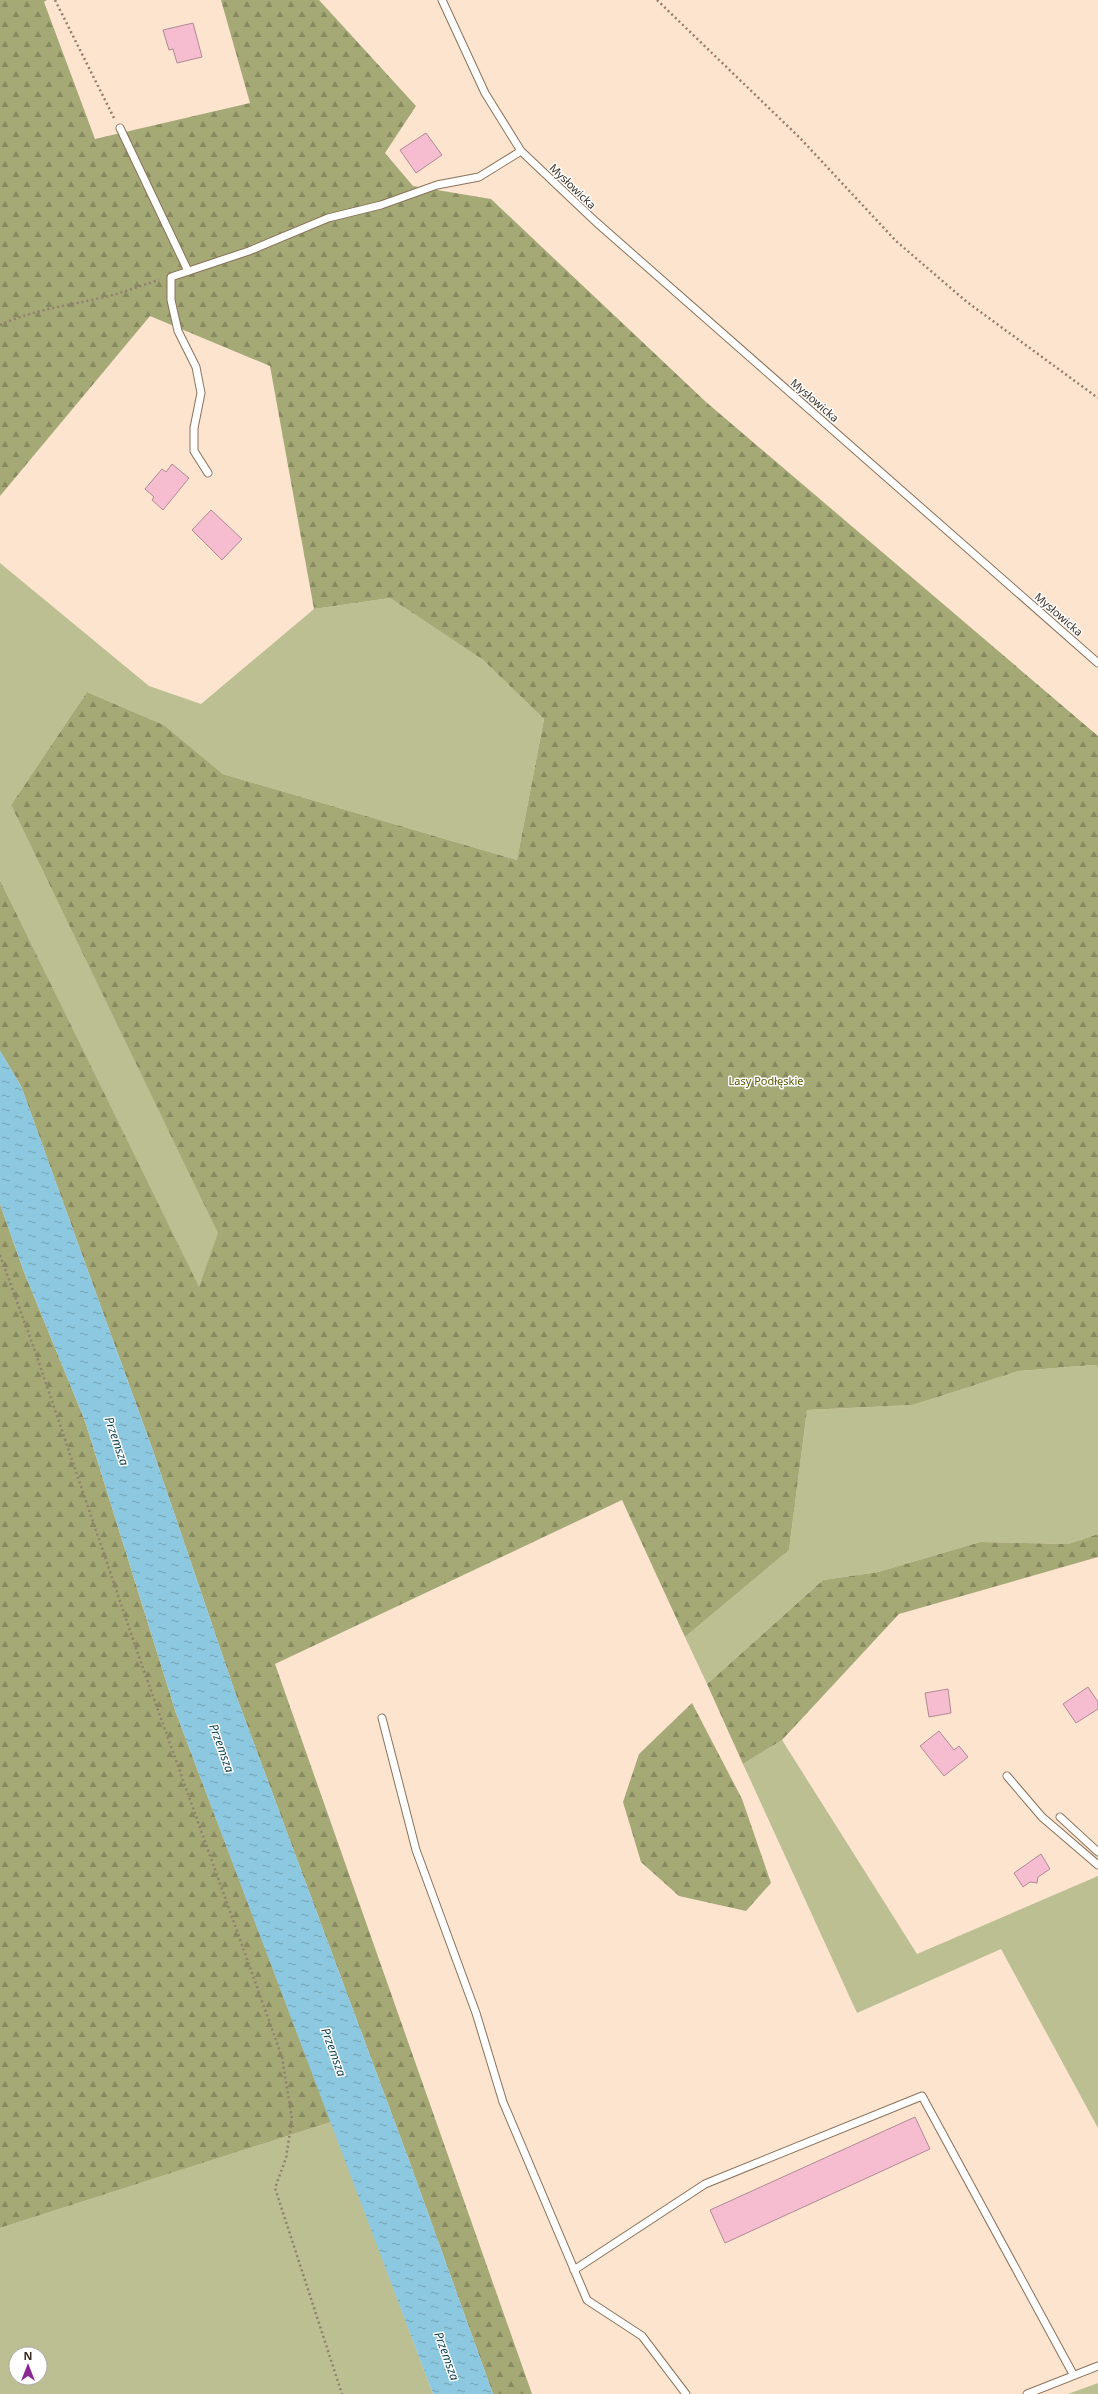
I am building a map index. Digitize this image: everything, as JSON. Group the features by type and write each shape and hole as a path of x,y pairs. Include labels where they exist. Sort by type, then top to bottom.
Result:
{"lane":[{"name":"Mysłowicka","path":"442,0 485,93 521,151 596,222 1098,663"},
{"path":"120,128 188,271"},
{"path":"208,473 194,452 194,428 201,393 196,367 178,331 171,300 171,277 249,251 328,218 381,205 437,185 479,177 521,151"},
{"path":"382,1718 416,1850 476,2013 503,2102 586,2300 642,2336 686,2394"},
{"path":"1007,1776 1042,1817 1098,1865"},
{"path":"1060,1817 1098,1852"},
{"path":"574,2270 704,2184 922,2096 1073,2374"},
{"path":"1027,2394 1073,2374 1098,2366"}],"path":[{"path":"55,0 120,128"},
{"path":"657,0 800,138 896,241 966,302 1098,398"},
{"path":"0,325 23,314 59,305 101,298 171,277"},
{"path":"0,1255 36,1354 140,1661 282,2058 292,2119 286,2158 275,2188 342,2394"}],"green space":[{"name":"Lasy Podłęskie","path":"0,0 47,0 44,2 95,139 250,103 221,0 319,0 416,106 385,153 413,186 491,199 706,402 1098,736 1098,1366 1093,1365 1019,1371 913,1405 807,1410 789,1550 685,1637 622,1500 275,1664 532,2394 493,2394 410,2163 237,1698 152,1448 21,1086 0,1051 0,880 199,1287 218,1233 11,805 87,692 164,725 223,774 517,860 544,719 483,660 390,598 314,609 270,366 150,316 0,496"},
{"path":"0,563 149,686 201,704 314,609 390,598 483,660 544,719 517,860 223,774 164,725 87,692 11,805 219,1233 199,1288 0,880"},
{"path":"0,1204 24,1272 85,1421 176,1713 331,2122 0,2228"},
{"path":"1093,1365 1098,1366 1098,1534 1068,1544 980,1542 878,1572 823,1580 707,1684 685,1637 789,1550 807,1410 913,1405 1019,1371"},
{"path":"1098,1534 1098,1557 899,1614 782,1740 743,1764 707,1684 823,1580 878,1572 980,1542 1068,1544"},
{"path":"692,1703 742,1799 771,1883 746,1911 679,1896 641,1862 623,1802 639,1754"},
{"path":"782,1740 917,1954 1098,1876 1098,2128 1001,1949 857,2013 743,1764"},
{"path":"331,2122 433,2394 0,2394 0,2228"},
{"path":"1098,2383 1098,2394 1068,2394"}],"water":[{"name":"Przemsza","path":"0,1051 21,1086 152,1448 237,1698 410,2163 493,2394 433,2394 176,1713 85,1421 24,1272 0,1204"}],"building":[{"path":"193,23 202,57 177,63 173,49 169,50 163,30"},
{"path":"426,133 442,155 416,173 400,150"},
{"path":"172,464 189,478 163,510 152,500 154,497 145,489 162,469 166,472"},
{"path":"211,510 242,539 222,560 192,530"},
{"path":"1088,1687 1098,1702 1098,1709 1076,1723 1063,1704"},
{"path":"948,1689 951,1713 929,1717 925,1693"},
{"path":"939,1731 954,1750 959,1746 968,1757 944,1776 920,1746"},
{"path":"1041,1854 1050,1869 1038,1877 1037,1883 1030,1882 1023,1887 1014,1873"},
{"path":"915,2117 930,2149 725,2243 710,2210"}]}
